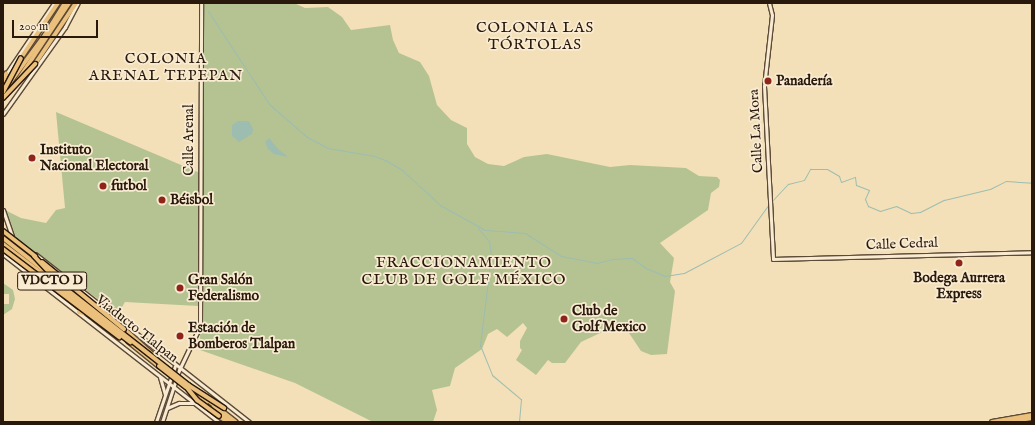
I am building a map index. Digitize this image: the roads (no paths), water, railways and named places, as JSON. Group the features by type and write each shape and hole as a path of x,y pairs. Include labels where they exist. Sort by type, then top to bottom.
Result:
{"highway":[{"path":"3,92 58,3"},
{"path":"3,92 34,52 65,3"},
{"path":"3,100 70,3"},
{"path":"3,100 35,64 77,3"},
{"path":"3,82 4,76"},
{"path":"3,230 124,328 160,363"},
{"name":"Viaducto Tlalpan","path":"3,238 233,422"},
{"name":"Viaducto Tlalpan","path":"3,244 142,352 160,363"},
{"path":"3,249 118,337 142,352"},
{"path":"8,253 60,286 188,386 224,408 233,422"},
{"path":"34,256 60,286"},
{"path":"71,282 92,308"},
{"path":"79,312 101,320"},
{"path":"188,386 197,400 219,416 233,422"},
{"path":"992,422 1032,417"},
{"path":"996,422 1032,417"},
{"path":"1007,422 1032,417"},
{"path":"1016,422 1032,417"}],"main road":[{"path":"4,76 54,3"},
{"path":"4,114 65,27 77,3"},
{"name":"Calle Arenal","path":"183,359 200,326 201,3"},
{"name":"Calle La Mora","path":"769,3 772,15 764,86 773,260"},
{"path":"3,210 12,236"},
{"name":"Viaducto Tlalpan","path":"3,230 71,282 180,370 249,422"},
{"name":"Calle Cedral","path":"773,260 1032,252"},
{"name":"Viaducto Tlalpan","path":"3,254 219,422"},
{"path":"115,317 147,350"},
{"path":"156,422 175,366 183,359"},
{"path":"162,422 183,359"},
{"path":"159,375 165,395"},
{"path":"166,408 179,403 193,403"}],"waterway":[{"path":"208,11 269,104 307,137 328,148 374,156 385,160 402,170 440,205 485,230 525,233 561,256 597,263 612,259 632,258 646,268 665,276 684,273 741,243 769,204"},
{"path":"771,202 788,184 804,180 810,169 827,169 839,176 841,182 855,177 856,185 869,190 865,199 868,206 880,211 896,206 911,213 920,212 944,200 990,189 1006,181 1032,183"},
{"path":"478,228 489,241 491,256 480,345 492,375 521,399 519,422"}],"place":[{"name":"Panadería","path":"768,81"},
{"name":"Instituto Nacional Electoral","path":"32,158"},
{"name":"futbol","path":"103,186"},
{"name":"Béisbol","path":"162,200"},
{"name":"Bodega Aurrera Express","path":"959,263"},
{"name":"Gran Salón Federalismo","path":"180,288"},
{"name":"Club de Golf Mexico","path":"564,319"},
{"name":"Estación de Bomberos Tlalpan","path":"180,336"}],"district":[{"name":"COLONIA LAS TÓRTOLAS","path":"535,36"},
{"name":"COLONIA ARENAL TEPEPAN","path":"166,66"},
{"name":"FRACCIONAMIENTO CLUB DE GOLF MÉXICO","path":"464,270"}]}
